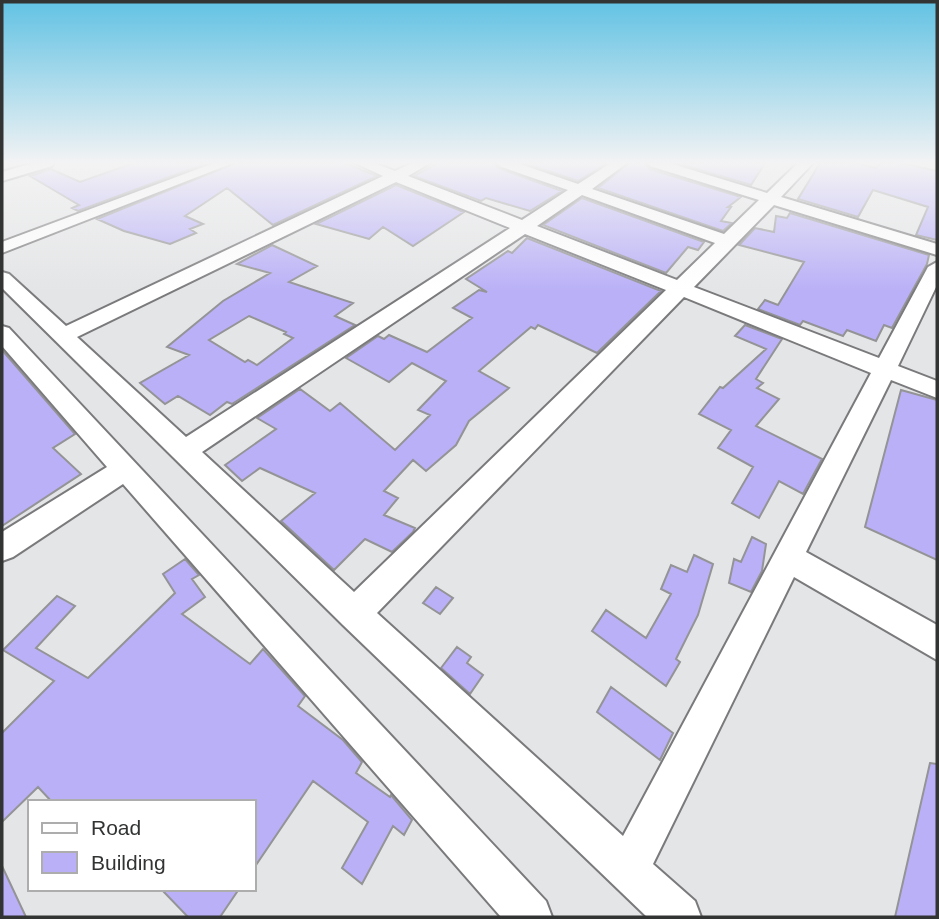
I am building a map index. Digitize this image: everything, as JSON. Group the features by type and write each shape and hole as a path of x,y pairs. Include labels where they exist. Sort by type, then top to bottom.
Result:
{"street":[{"path":"2,248 113,206"},
{"path":"63,336 334,206"},
{"path":"473,206 937,390"},
{"path":"184,452 554,206"},
{"path":"628,206 727,241"},
{"path":"354,614 762,206"},
{"path":"795,206 937,250"},
{"path":"628,869 937,267"},
{"path":"2,278 354,614 679,917"},
{"path":"2,333 530,917"},
{"path":"2,548 125,469"},
{"path":"788,558 937,643"}],"building":[{"path":"77,206 92,206 78,211 72,208"},
{"path":"130,206 200,206 185,216 203,224 190,229 196,233 170,244 124,231 97,219"},
{"path":"249,206 314,206 273,225"},
{"path":"353,206 449,206 464,212 413,246 383,227 369,239 316,224"},
{"path":"513,206 538,206 530,211"},
{"path":"571,206 604,206 704,242 698,250 688,247 666,273 543,225"},
{"path":"650,206 729,206 721,221 732,223 723,231"},
{"path":"821,206 864,206 858,217"},
{"path":"924,206 937,206 937,240 916,235 928,207"},
{"path":"790,213 929,255 927,264 892,328 884,325 876,341 847,330 843,336 803,321 800,325 758,309 765,300 778,305 804,262 739,245 755,228 774,232 776,216 787,218"},
{"path":"527,238 661,291 597,353 538,325 535,329 531,327 479,371 509,388 469,421 456,445 426,471 413,460 384,491 398,498 384,515 415,528 413,532 392,552 365,539 334,570 281,521 315,493 260,468 242,481 225,465 276,429 257,418 300,389 330,411 340,403 395,450 430,415 418,410 446,381 412,363 389,382 346,358 378,336 384,339 389,335 427,352 472,318 453,308 479,290 487,292 466,279 508,251 512,253"},
{"path":"272,245 317,266 289,282 353,303 335,316 355,325 232,404 227,402 210,415 178,396 165,404 140,383 189,355 167,347 223,301 270,273 237,264","holes":["249,316 286,332 284,334 293,338 257,365 248,360 245,362 209,340"]},
{"path":"745,325 782,339 756,379 763,383 757,388 779,399 756,426 822,459 803,494 779,481 759,518 732,503 753,467 718,448 731,430 699,414 720,387 723,388 766,349 735,336"},
{"path":"2,350 75,434 53,448 81,474 2,526"},
{"path":"901,390 937,400 937,560 865,527"},
{"path":"752,537 766,544 762,571 751,592 729,583 734,559 741,562"},
{"path":"694,555 713,564 698,615 676,659 680,662 666,686 592,631 606,610 646,638 671,594 661,589 671,565 687,572"},
{"path":"185,559 199,575 192,579 205,597 182,614 250,664 263,649 305,696 298,706 343,740 362,762 356,773 390,797 391,795 412,820 404,835 393,826 362,884 342,868 368,822 313,781 256,865 256,800 50,800 38,787 2,822 2,733 54,681 3,650 57,596 75,606 36,648 88,678 175,593 163,574"},
{"path":"436,587 453,598 440,614 423,603"},
{"path":"457,647 471,657 467,663 483,675 470,694 441,668"},
{"path":"611,687 673,733 660,760 597,712"},
{"path":"930,763 937,764 937,917 895,917"},
{"path":"2,866 26,917 2,917"},
{"path":"163,891 238,891 220,917 188,917"}]}
